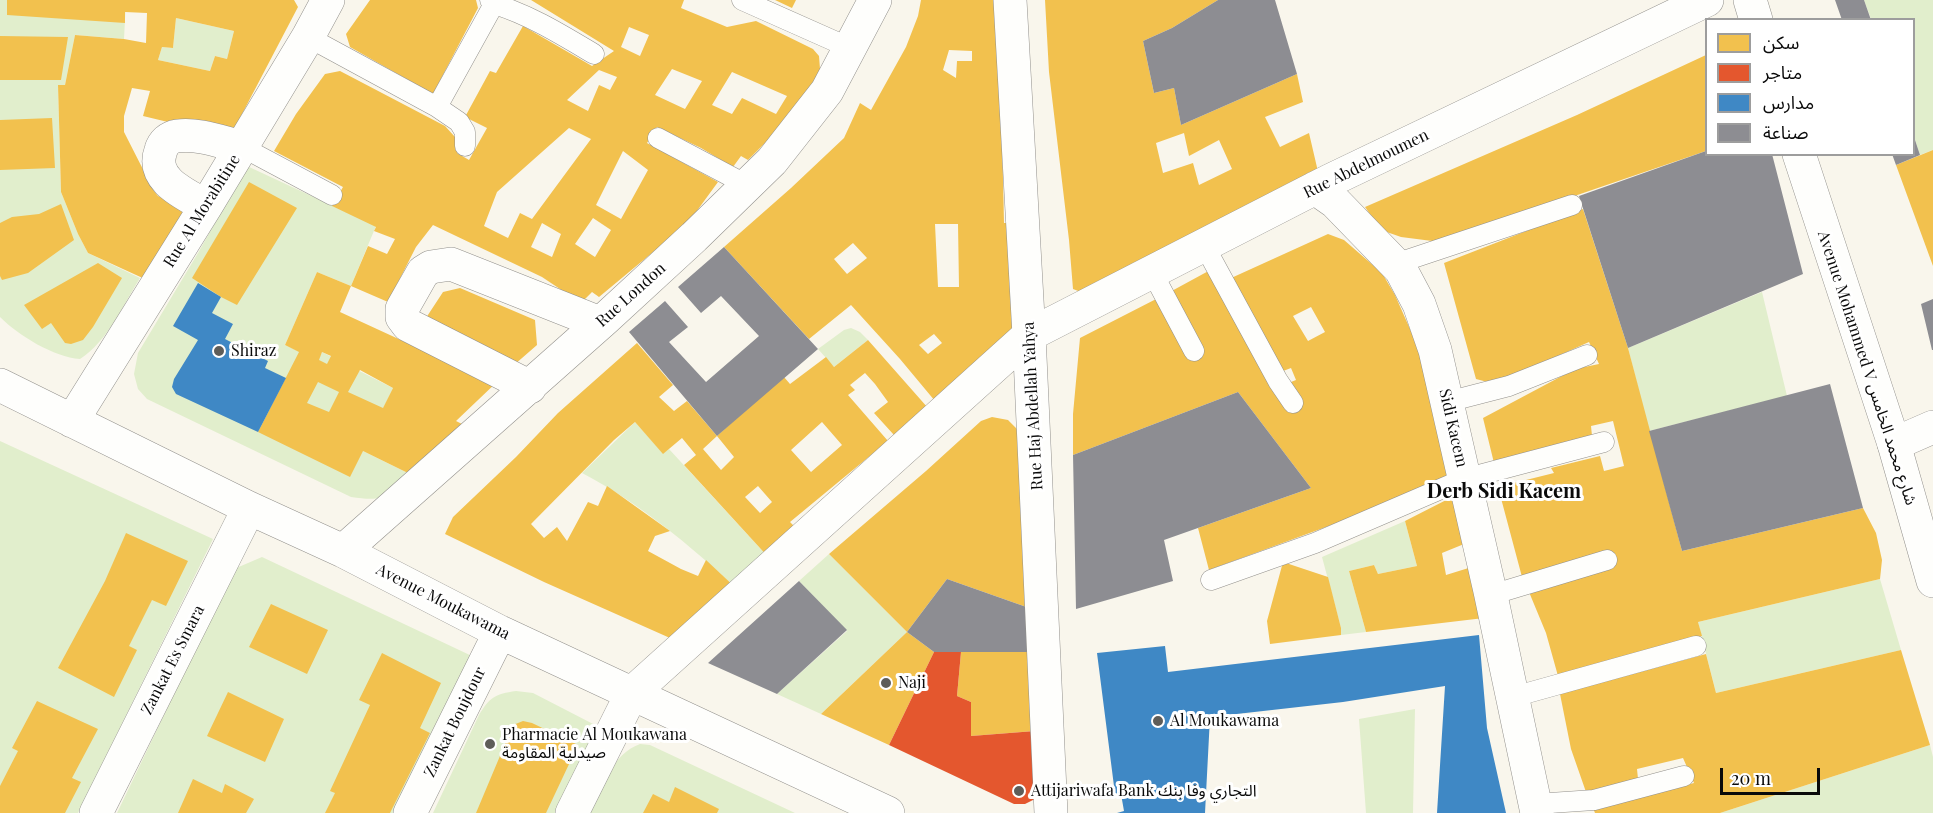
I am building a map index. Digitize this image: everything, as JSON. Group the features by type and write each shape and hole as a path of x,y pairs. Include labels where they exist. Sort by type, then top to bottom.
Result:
{"street":[{"name":"Rue Al Morabitine","path":"72,421 242,147 328,0"},
{"name":"Rue London","path":"343,551 530,387 694,237 771,161 827,91 876,0"},
{"name":"Rue Haj Abdellah Yahya","path":"1010,0 1029,335 1051,813"},
{"name":"Rue Abdelmoumen","path":"632,693 1029,335 1315,188 1707,0"},
{"path":"1750,0 1755,18"},
{"path":"206,206 166,182 160,170 159,156 163,143 175,135 198,137 242,147"},
{"name":"Avenue Mohammed V شارع محمد الخامس","path":"1800,156 1894,444 1933,581"},
{"name":"Sidi Kacem","path":"1315,188 1335,202 1395,264 1410,285 1419,304 1435,350 1491,595 1536,808"},
{"path":"530,387 408,325 402,317 402,309 423,272 431,267 451,264 600,323"},
{"name":"Avenue Moukawama","path":"0,385 249,508 343,551 500,632 883,812"},
{"path":"1894,444 1933,427"},
{"name":"Zankat Es Smara","path":"96,813 249,508"},
{"name":"Zankat Boujdour","path":"410,813 500,632"},
{"path":"572,813 632,693"}],"lane":[{"path":"742,0 850,48"},
{"path":"437,107 492,2 515,10 594,54"},
{"path":"308,37 437,107 459,122 465,132 465,146"},
{"path":"658,138 747,185"},
{"path":"242,147 332,195"},
{"path":"1395,264 1572,205"},
{"path":"1204,245 1278,381 1293,403"},
{"path":"1152,272 1194,351"},
{"path":"1447,402 1509,386 1587,355"},
{"path":"1211,580 1315,543 1464,479 1604,442"},
{"path":"1491,595 1607,560"},
{"path":"1513,697 1696,646"},
{"path":"1536,808 1594,800 1684,776"}],"green space":[{"path":"0,0 126,0 124,39 75,35 65,85 58,85 61,192 78,234 88,253 140,278 107,333 80,359 48,350 17,331 0,317"},
{"path":"1864,0 1933,0 1933,150 1920,155 1915,140 1915,18 1871,18"},
{"path":"176,18 234,31 227,59 215,56 210,71 158,60 162,47 173,48"},
{"path":"247,166 376,226 351,286 317,272 285,345 318,360 322,352 393,388 363,451 414,476 385,496 371,499 351,497 147,399 138,389 134,374 138,353"},
{"path":"1762,292 1787,396 1649,431 1628,348"},
{"path":"851,328 860,332 868,340 834,367 818,349 844,330"},
{"path":"635,422 663,453 669,449 770,559 737,589 644,511 582,473"},
{"path":"0,441 213,539 78,813 0,813"},
{"path":"1405,521 1417,566 1378,574 1374,565 1349,571 1366,632 1341,635 1322,557"},
{"path":"829,554 907,632 821,714 777,694 847,631 799,581"},
{"path":"262,557 474,657 398,813 117,813 234,569"},
{"path":"1880,579 1901,650 1716,693 1698,622"},
{"path":"516,691 533,693 597,726 557,813 433,813 483,709 494,697"},
{"path":"1415,709 1413,813 1366,813 1359,719"},
{"path":"640,744 650,745 795,813 588,813 608,773 622,755"},
{"path":"1930,745 1933,757 1933,813 1720,813"}],"building: سكن":[{"path":"7,0 294,0 298,7 230,137 143,116 150,91 132,88 124,116 124,132 158,196 187,210 147,280 88,253 78,234 61,192 58,85 65,85 75,35 146,43 147,13 125,12 125,23 7,15","holes":["176,18 234,31 227,59 215,56 210,71 158,60 162,47 173,48"]},
{"path":"370,0 476,0 478,8 433,94 350,47 346,34"},
{"path":"531,0 684,0 681,8 727,27 756,21 813,49 819,56 820,69 803,105 748,160 741,156 733,167 701,148 657,127 647,143 718,182 688,223 599,297 592,292 581,303 542,277 433,225 416,247 388,302 351,286 368,246 387,254 395,239 374,231 376,227 332,206 343,187 274,151 296,114 325,74 340,71 445,126 455,137 458,146 457,153 469,160 487,128 465,117 490,71 496,73 523,26 592,66 614,51","holes":["629,27 649,35 640,56 621,47","672,69 702,81 685,109 655,95","599,70 617,77 610,90 599,85 588,111 567,100","732,72 787,96 776,114 742,98 732,114 712,105","569,128 591,139 532,219 520,213 508,238 484,226 497,192","623,151 648,170 621,219 596,205","593,218 611,230 595,257 575,244","542,223 561,234 552,257 531,247"]},
{"path":"775,0 796,0 792,8"},
{"path":"921,0 999,0 1004,223 1015,223 1022,333 935,401 851,305 809,339 724,247 844,138 860,103 871,110 906,47 918,16","holes":["949,50 972,51 972,61 957,61 956,78 943,70","935,224 958,224 959,287 938,287","853,243 867,258 847,274 834,259","934,334 942,343 928,354 919,345"]},
{"path":"1045,0 1218,0 1172,28 1143,41 1154,93 1174,88 1181,125 1297,74 1303,102 1265,117 1280,147 1309,133 1319,176 1086,294 1073,289 1049,72","holes":["1184,133 1189,156 1219,140 1232,169 1199,185 1193,163 1163,173 1156,143"]},
{"path":"0,36 68,37 61,80 0,80"},
{"path":"1705,55 1705,151 1440,242 1401,237 1381,230 1365,207 1577,115"},
{"path":"52,118 55,168 0,170 0,120"},
{"path":"1933,150 1933,266 1896,165"},
{"path":"249,182 297,208 237,305 192,278"},
{"path":"61,204 74,240 28,273 2,280 0,276 0,223 12,217 39,214"},
{"path":"1583,209 1628,348 1682,551 1863,508 1876,533 1882,560 1880,579 1698,622 1702,636 1558,676 1546,633 1529,592 1615,566 1611,552 1522,577 1498,487 1554,473 1551,468 1600,456 1604,471 1624,466 1613,421 1591,426 1592,436 1494,463 1483,418 1575,369 1599,364 1589,342 1495,384 1476,379 1444,263"},
{"path":"1328,234 1344,240 1382,273 1395,295 1417,345 1457,475 1394,502 1209,570 1198,528 1311,488 1238,392 1073,455 1073,414 1080,338 1162,296 1193,356 1200,352 1168,293 1214,268 1276,385 1292,408 1299,403 1286,384 1296,380 1291,368 1278,373 1229,279","holes":["1311,307 1325,332 1308,341 1293,316"]},
{"path":"98,263 122,278 83,340 71,344 65,343 51,323 42,329 24,305"},
{"path":"317,272 351,286 340,312 429,353 499,380 456,421 472,429 414,476 363,451 350,477 258,432 299,352 285,345","holes":["322,352 331,356 327,364 319,360","360,370 393,388 383,408 348,392","318,382 339,392 329,412 307,403"]},
{"path":"460,288 535,320 537,345 514,365 424,321 443,292"},
{"path":"868,340 928,408 894,435 874,413 888,402 875,384 865,373 850,385 855,390 848,395 888,441 790,522 801,533 770,559 684,465 696,455 682,438 663,454 635,422 614,440 531,524 544,538 557,527 567,541 588,502 598,506 607,486 670,531 655,536 648,551 698,576 706,560 737,589 679,642 544,582 445,534 453,517 558,413 637,343 673,385 659,397 674,411 687,401 717,436 784,377 790,384 826,357 834,367","holes":["822,422 842,445 811,472 791,450","717,436 734,457 721,470 703,449","758,486 772,502 760,513 745,497"]},
{"path":"992,417 1008,420 1020,432 1032,609 947,579 907,632 829,554 981,421"},
{"path":"1456,495 1469,542 1442,553 1446,575 1475,566 1484,618 1366,632 1349,571 1374,565 1378,574 1417,566 1405,521"},
{"path":"126,533 188,561 166,606 152,600 129,646 137,650 114,697 58,668 105,581"},
{"path":"1283,562 1328,577 1341,635 1270,644 1267,621"},
{"path":"271,604 328,630 307,674 249,647"},
{"name":"Naji","path":"907,632 934,652 889,745 821,714"},
{"path":"1901,650 1930,745 1720,813 1595,813 1593,808 1694,783 1683,758 1637,769 1638,779 1586,792 1571,749 1560,694 1706,654 1716,693"},
{"path":"961,652 1033,652 1035,731 971,736 971,702 957,696"},
{"path":"382,653 441,683 420,728 430,733 390,813 325,813 335,793 330,791 370,705 359,700"},
{"path":"228,692 284,719 265,762 207,736"},
{"path":"37,701 98,729 72,778 81,782 65,813 0,813 0,786 18,751 12,748"},
{"path":"523,721 578,745 546,813 476,813 513,725"},
{"path":"193,779 222,793 225,784 254,799 246,813 178,813"},
{"path":"675,787 719,809 717,813 643,813 653,794 669,802"}],"building: متاجر":[{"path":"934,652 961,652 957,696 971,702 971,736 1035,731 1035,799 1025,804 1014,804 889,745"}],"building: مدارس":[{"name":"Shiraz","path":"198,283 221,297 212,313 233,324 225,339 268,361 265,368 286,378 258,432 176,394 172,387 174,379 198,340 173,326"},
{"name":"Al Moukawama","path":"1479,635 1487,728 1506,813 1437,813 1445,686 1343,702 1210,717 1205,813 1117,813 1124,811 1121,794 1115,794 1097,653 1165,646 1168,672"}],"building: صناعة":[{"path":"1218,0 1275,0 1297,74 1181,125 1174,88 1154,93 1143,41 1172,28"},
{"path":"1835,0 1864,0 1870,18 1841,18"},
{"path":"1915,140 1920,155 1896,165 1893,156 1915,156"},
{"path":"1705,151 1705,156 1773,156 1803,274 1628,348 1579,196"},
{"path":"724,247 818,349 717,436 629,332 665,301 688,327 669,342 706,382 759,336 721,296 701,313 678,287"},
{"path":"1933,299 1933,350 1932,350 1921,304"},
{"path":"1830,384 1863,508 1682,551 1649,431"},
{"path":"1238,392 1311,488 1164,540 1173,581 1076,609 1073,455"},
{"path":"947,579 1032,609 1033,652 934,652 907,632"},
{"path":"799,581 847,630 777,694 708,663"}],"place":[{"name":"Shiraz","path":"219,351"},
{"name":"Naji","path":"886,683"},
{"name":"Al Moukawama","path":"1158,721"},
{"name":"Pharmacie Al Moukawana صيدلية المقاومة","path":"490,744"},
{"name":"Attijariwafa Bank التجاري وفا بنك","path":"1019,791"}],"district":[{"name":"Derb Sidi Kacem","path":"1504,492"}]}
